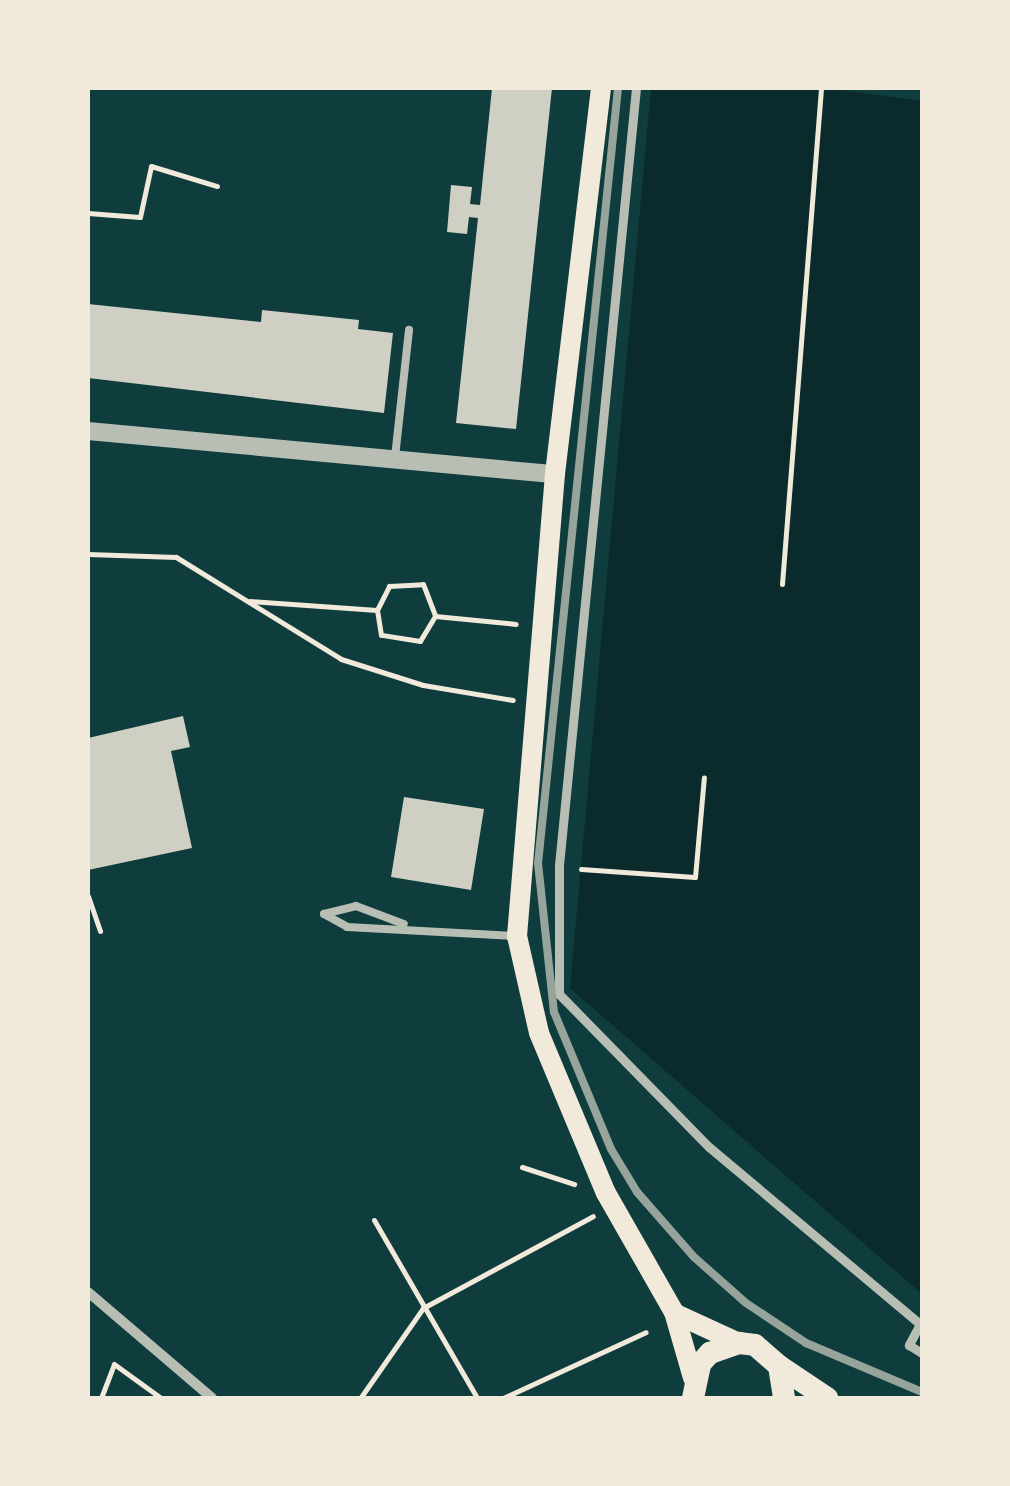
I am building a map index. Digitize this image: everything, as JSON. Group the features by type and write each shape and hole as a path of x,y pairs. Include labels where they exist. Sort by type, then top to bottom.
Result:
{"main road":[{"path":"601,88 555,474 516,936 539,1033 609,1199 674,1312 693,1388"},
{"path":"674,1312 739,1343 755,1345 827,1398"},
{"path":"693,1388 710,1352 739,1343"},
{"path":"779,1366 784,1398"}],"street":[{"path":"636,88 559,865 559,994 709,1148 920,1324 909,1344 922,1353"},
{"path":"88,431 555,474"},
{"path":"88,1292 213,1397"}],"lane":[{"path":"395,457 409,330"},
{"path":"407,925 356,906 324,914 347,926 407,925 516,936"}],"path":[{"path":"782,584 821,88"},
{"path":"88,212 140,217 151,166 217,186"},
{"path":"88,554 176,557 341,660 471,696 536,702"},
{"path":"423,584 435,616 420,641 381,635 377,610 388,586 423,584"},
{"path":"246,601 377,610"},
{"path":"435,616 541,627"},
{"path":"581,869 695,877 704,777"},
{"path":"88,896 100,931"},
{"path":"522,1167 609,1199"},
{"path":"358,1398 423,1308 609,1199"},
{"path":"374,1220 477,1398"},
{"path":"503,1398 646,1332"},
{"path":"101,1398 114,1364 161,1398"},
{"path":"358,1398 392,1398"}],"water":[{"path":"651,88 824,88 922,101 922,1294 570,988"}],"building":[{"path":"492,88 552,88 516,429 456,423 478,218 469,217 467,234 447,232 451,185 472,187 470,204 480,205"},
{"path":"88,304 261,322 262,310 359,320 358,329 393,333 384,413 88,378"},
{"path":"183,716 190,747 171,751 192,848 88,870 88,738"},
{"path":"404,797 484,809 471,890 391,877"}],"railway":[{"path":"618,88 538,863 554,1012 611,1149 637,1192 694,1257 746,1303 806,1343 922,1392"}]}
